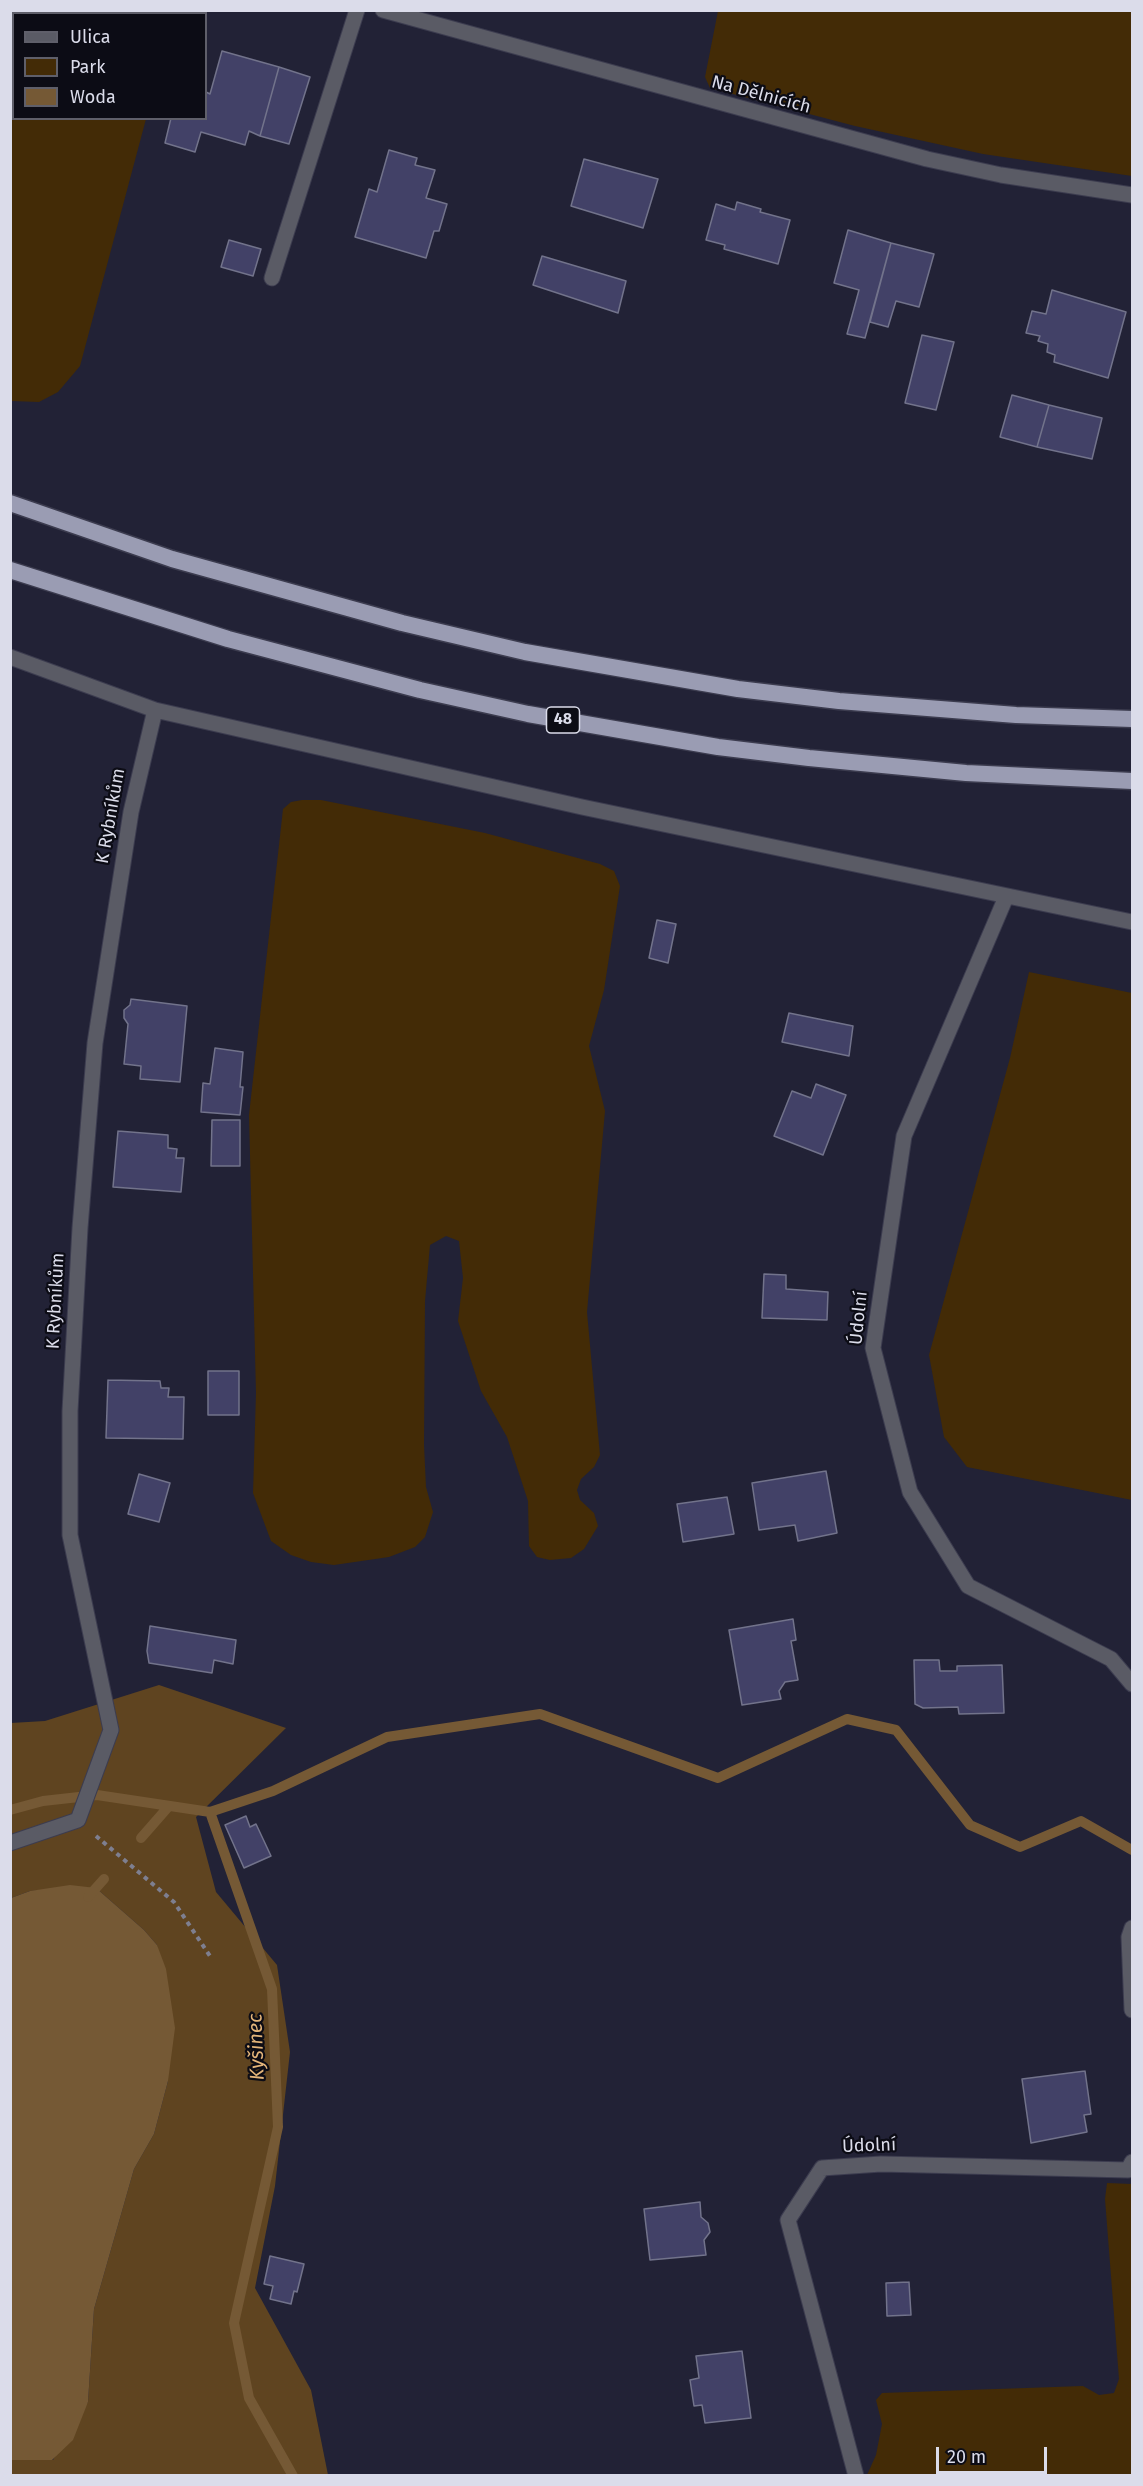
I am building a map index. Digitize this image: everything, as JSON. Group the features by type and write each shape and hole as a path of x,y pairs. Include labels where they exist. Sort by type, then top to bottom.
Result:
{"highway":[{"path":"10,503 172,559 402,623 525,652 727,687 839,701 1016,715 1132,719"},
{"name":"48","path":"10,570 239,642 409,687 539,716 718,747 809,758 966,773 1132,781"}],"street":[{"path":"272,278 357,10"},
{"name":"Na Dělnicích","path":"383,10 917,157 1001,175 1132,195"},
{"path":"10,657 154,710 582,807 1132,922"},
{"name":"K Rybníkům","path":"78,1819 111,1730 70,1535 70,1400 80,1228 95,1043 131,812 154,710"},
{"name":"Údolní","path":"1006,897 904,1136 873,1348 910,1492 968,1586 1111,1659 1132,1684"},
{"path":"10,1843 78,1819"},
{"path":"1132,1928 1129,1937 1132,2010"},
{"name":"Údolní","path":"855,2475 788,2220 822,2168 881,2164 1128,2170 1132,2162"}],"path":[{"path":"78,1819 174,1902 210,1956"}],"green space":[{"path":"11,10 174,11 12,12 12,120 146,120 80,366 58,392 39,402 11,401"},
{"path":"718,11 1132,11 1132,176 983,154 855,126 710,88 705,77"},
{"path":"321,800 485,833 600,864 614,871 620,886 604,990 589,1046 605,1111 587,1312 600,1455 594,1467 581,1479 577,1490 580,1500 594,1513 598,1526 584,1549 571,1558 550,1560 537,1557 529,1546 528,1501 507,1437 481,1391 458,1321 463,1278 459,1241 446,1236 430,1245 425,1301 424,1445 426,1487 433,1512 425,1537 415,1547 389,1557 334,1565 311,1562 291,1555 271,1541 253,1493 256,1393 249,1115 283,809 291,802"},
{"path":"1029,972 1132,993 1132,1500 967,1467 944,1437 929,1355 1010,1058"},
{"path":"1107,2183 1132,2184 1132,2475 867,2475 876,2455 882,2424 876,2400 882,2393 1083,2386 1099,2395 1114,2393 1119,2379 1105,2199"}],"shaded area":[{"path":"159,1685 286,1728 196,1817 216,1892 277,1965 290,2052 275,2186 255,2288 311,2390 328,2475 11,2476 10,2460 53,2460 88,2402 94,2309 134,2169 154,2134 168,2081 157,1945 144,1930 96,1888 30,1891 11,1898 11,1723 45,1721"}],"water":[{"path":"70,1885 96,1888 144,1930 157,1945 166,1969 175,2028 168,2081 154,2134 134,2169 94,2309 88,2402 73,2440 52,2460 11,2460 11,1898 30,1891"}],"building":[{"path":"222,51 279,67 260,136 249,131 245,145 201,132 195,152 165,143 171,120 207,120 207,92 210,94"},
{"path":"279,67 310,77 289,144 260,136"},
{"path":"389,150 417,158 415,165 435,170 426,198 447,204 439,231 434,231 426,258 355,237 369,189 377,192"},
{"path":"584,159 658,179 643,228 571,206"},
{"path":"737,202 761,209 760,212 790,220 778,264 724,249 725,245 706,240 716,204 735,210"},
{"path":"848,230 891,243 865,338 847,334 859,290 834,283"},
{"path":"229,240 261,249 253,276 221,267"},
{"path":"891,243 934,254 919,307 896,301 888,327 870,322"},
{"path":"542,256 626,281 618,313 533,285"},
{"path":"1052,290 1126,312 1108,378 1054,362 1055,355 1047,352 1048,344 1038,341 1040,336 1026,333 1032,311 1046,314"},
{"path":"922,335 954,342 936,410 905,403"},
{"path":"1012,395 1049,405 1037,447 1000,437"},
{"path":"1049,405 1102,418 1092,459 1037,447"},
{"path":"657,920 676,924 668,963 649,958"},
{"path":"131,999 187,1006 180,1082 140,1079 141,1066 124,1064 128,1024 124,1018 124,1010 130,1005"},
{"path":"789,1013 853,1026 849,1056 782,1042"},
{"path":"215,1048 243,1052 240,1115 201,1112 203,1083 210,1084"},
{"path":"816,1084 846,1095 823,1155 774,1136 792,1091 811,1098"},
{"path":"212,1120 240,1120 240,1166 211,1166"},
{"path":"118,1131 168,1135 168,1148 177,1149 176,1158 184,1158 181,1192 113,1187"},
{"path":"764,1274 786,1275 786,1289 828,1292 827,1320 762,1318"},
{"path":"208,1371 239,1371 239,1415 208,1415"},
{"path":"108,1380 160,1381 161,1388 169,1388 168,1397 184,1397 183,1439 106,1438"},
{"path":"826,1471 837,1533 798,1541 795,1525 759,1530 752,1483"},
{"path":"139,1474 170,1483 159,1522 128,1514"},
{"path":"727,1497 734,1534 683,1542 677,1504"},
{"path":"793,1619 796,1640 791,1641 798,1680 785,1682 779,1691 781,1699 742,1705 729,1630"},
{"path":"150,1626 236,1640 233,1664 214,1660 212,1673 149,1663 147,1651"},
{"path":"914,1660 939,1660 940,1671 957,1671 957,1666 1002,1665 1004,1713 959,1714 958,1707 923,1708 915,1704"},
{"path":"246,1816 250,1827 256,1824 271,1856 244,1868 225,1825"},
{"path":"1085,2071 1091,2114 1084,2115 1087,2132 1031,2143 1022,2079"},
{"path":"700,2202 701,2217 708,2223 710,2232 704,2240 706,2255 650,2260 644,2209"},
{"path":"270,2256 304,2264 297,2292 294,2291 291,2304 270,2299 273,2286 264,2284"},
{"path":"909,2282 911,2315 887,2316 886,2283"},
{"path":"742,2351 751,2418 705,2423 702,2405 694,2406 690,2380 699,2378 696,2356"}],"waterway":[{"path":"210,1812 273,1791 387,1737 540,1714 718,1778 847,1719 896,1730 970,1825 1020,1847 1081,1821 1132,1850"},
{"name":"Kyšinec","path":"10,1810 43,1801 97,1795 210,1812 272,1989 278,2127 234,2323 249,2398 293,2476"},
{"path":"141,1838 169,1806"},
{"path":"88,1897 104,1879"}]}
